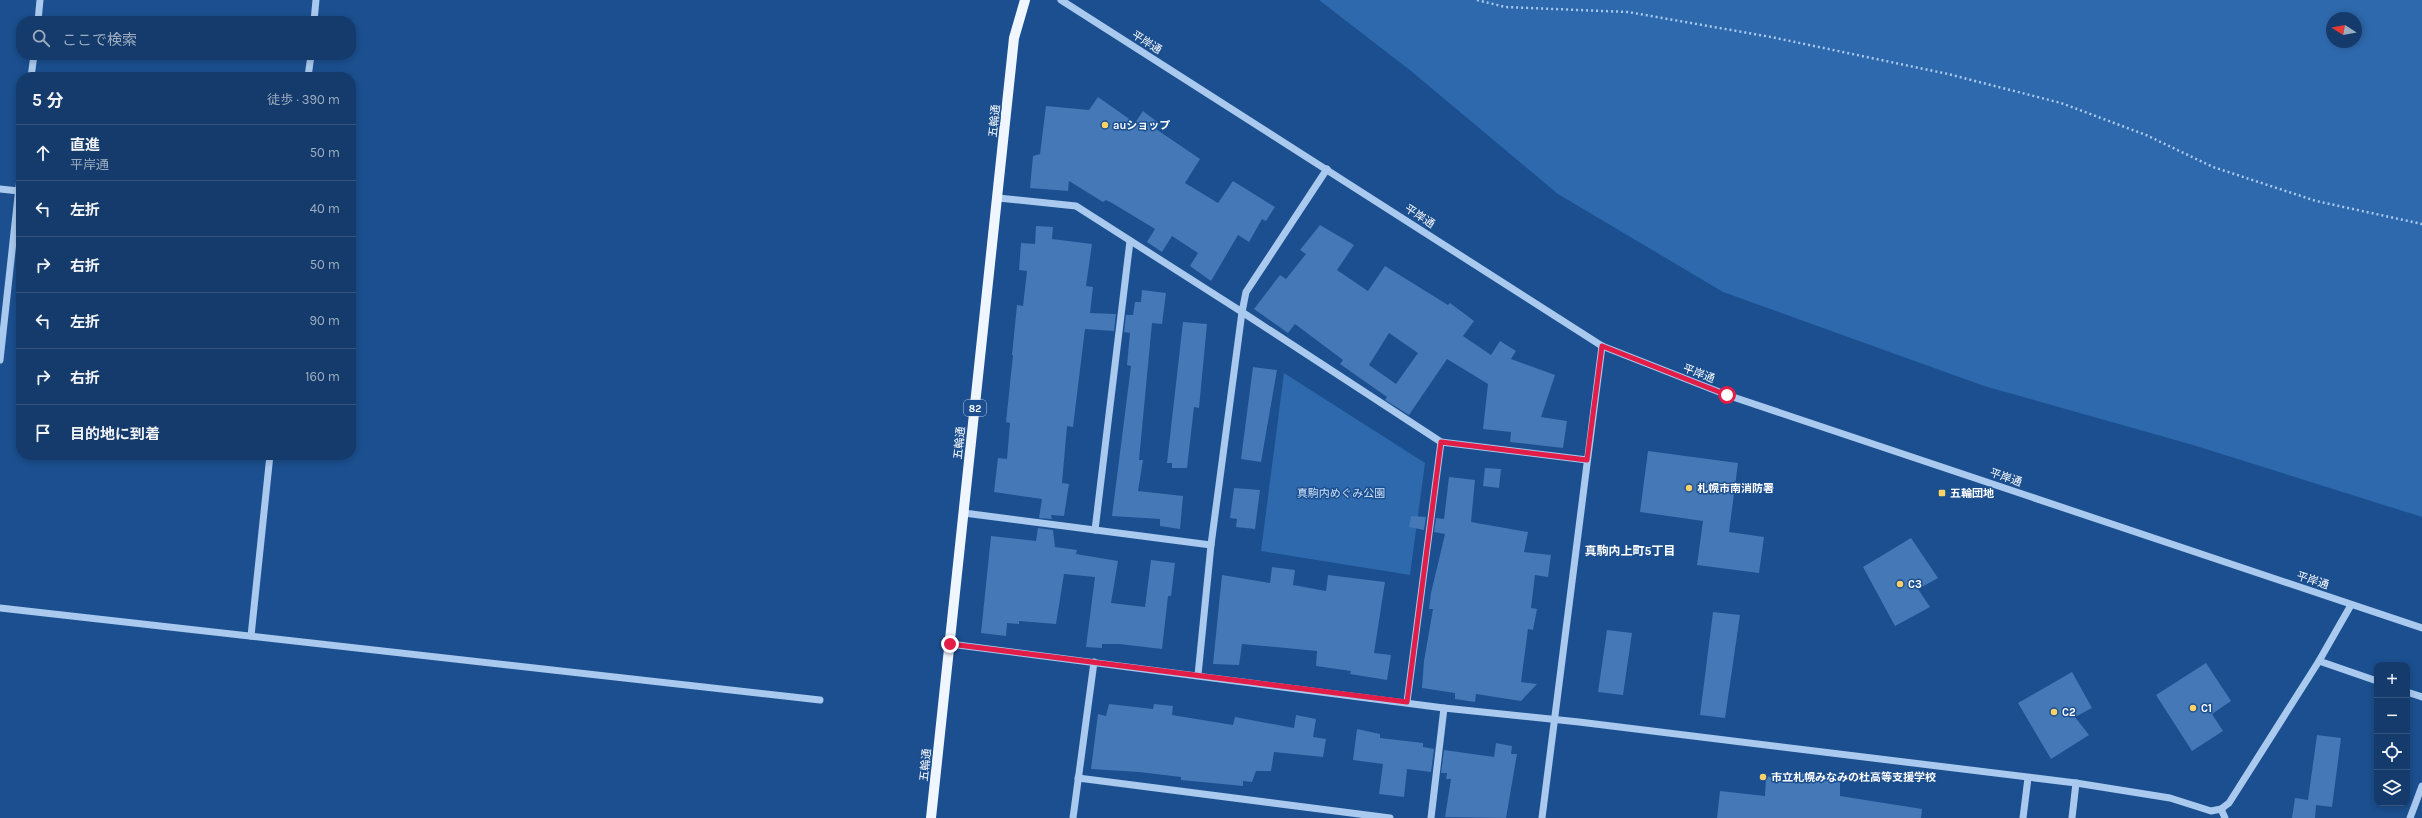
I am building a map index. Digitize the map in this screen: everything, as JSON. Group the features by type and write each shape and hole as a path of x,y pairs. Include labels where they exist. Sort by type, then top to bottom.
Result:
{"main road":[{"name":"五輪通","path":"931,818 1014,38 1025,0"}],"street":[{"path":"38,16 40,0"},
{"path":"314,16 316,0"},
{"name":"平岸通","path":"1061,0 1602,346 1727,395 2422,628"},
{"path":"32,72 33,60"},
{"path":"308,72 310,60"},
{"path":"1198,675 1211,545 1242,312 1246,292 1327,169"},
{"path":"0,189 16,191"},
{"path":"998,198 1076,206 1441,442 1587,460"},
{"path":"0,360 16,210"},
{"path":"1095,530 1130,240"},
{"path":"1542,818 1602,346"},
{"path":"1407,702 1441,442"},
{"path":"251,636 269,460"},
{"path":"964,513 1211,545"},
{"path":"950,644 1444,708 1555,719 2076,784 2170,798 2211,812 2221,809 2228,803 2319,661 2351,605"},
{"path":"0,608 820,700"},
{"path":"2319,661 2374,680"},
{"path":"1073,818 1094,662"},
{"path":"2410,693 2422,697"},
{"path":"1431,818 1444,708"},
{"path":"1078,778 1390,818"},
{"path":"2023,818 2028,778"},
{"path":"2072,818 2076,784"},
{"path":"2410,818 2422,786"},
{"path":"2221,809 2225,818"}],"path":[{"path":"1477,0 1505,8 1628,12 1772,37 1948,74 2061,103 2146,135 2213,167 2316,201 2422,224"}],"green space":[{"path":"1319,0 2422,0 2422,517 2193,445 1984,386 1723,292 1558,194 1411,71"},
{"name":"真駒内めぐみ公園","path":"1284,373 1425,463 1410,575 1261,551"}],"building":[{"path":"1098,97 1135,123 1143,111 1160,124 1156,129 1200,159 1185,183 1218,203 1233,181 1275,207 1266,221 1262,219 1249,242 1238,235 1211,281 1190,266 1198,253 1172,236 1162,252 1147,242 1155,229 1112,203 1106,200 1103,202 1069,181 1068,191 1030,188 1033,156 1040,154 1046,106 1089,110"},
{"path":"1320,225 1354,245 1337,270 1368,291 1385,266 1448,305 1450,303 1474,321 1463,336 1491,355 1500,341 1516,351 1511,359 1555,375 1541,417 1567,421 1563,448 1510,442 1511,432 1483,429 1488,384 1447,359 1409,415 1385,400 1387,397 1340,364 1343,360 1295,324 1288,333 1254,309 1280,275 1286,279 1306,254 1300,250","holes":["1389,333 1418,353 1396,384 1369,365"]},
{"path":"1036,226 1053,227 1052,239 1092,244 1086,286 1093,287 1090,313 1116,314 1114,331 1085,329 1073,427 1067,426 1062,483 1069,484 1064,516 1051,515 1052,519 1039,518 1042,499 994,492 998,458 1007,459 1010,423 1006,422 1017,305 1023,306 1027,271 1019,270 1021,243 1035,244"},
{"path":"1142,290 1166,293 1162,324 1152,323 1139,460 1143,460 1138,491 1183,496 1180,529 1160,526 1160,519 1112,516 1131,366 1127,365 1130,333 1124,332 1126,315 1133,315 1135,302 1141,302"},
{"path":"1183,322 1207,324 1199,408 1194,407 1187,468 1172,468 1172,463 1167,463"},
{"path":"1253,367 1277,370 1261,462 1241,459"},
{"name":"札幌市南消防署","path":"1648,451 1738,463 1729,532 1764,537 1759,573 1697,565 1703,521 1640,512"},
{"path":"1485,468 1501,469 1499,488 1483,486"},
{"path":"1449,477 1475,480 1471,522 1528,532 1524,552 1551,555 1548,577 1535,575 1531,608 1537,609 1533,630 1528,629 1521,682 1537,684 1521,701 1476,694 1475,702 1455,699 1455,693 1422,688 1424,661 1433,609 1429,609 1431,593 1445,534 1434,532 1436,518 1444,519"},
{"path":"1234,488 1260,490 1255,529 1236,527 1237,519 1230,518"},
{"path":"1411,516 1426,517 1424,530 1409,527"},
{"path":"1038,528 1053,530 1055,547 1077,550 1076,554 1118,561 1111,603 1145,607 1151,560 1175,563 1171,596 1168,596 1162,649 1119,644 1102,644 1102,648 1086,647 1095,577 1064,574 1056,624 1019,621 1019,624 1007,623 1006,636 981,633 991,536 1036,541"},
{"name":"C3","path":"1911,538 1938,578 1918,589 1930,607 1895,626 1863,567"},
{"path":"1272,567 1295,570 1293,585 1326,591 1328,575 1385,582 1374,653 1391,655 1387,680 1350,674 1351,671 1316,666 1317,651 1242,644 1239,665 1213,664 1222,575 1270,583"},
{"path":"1713,612 1740,615 1725,718 1700,715"},
{"path":"1607,630 1632,633 1623,695 1598,692"},
{"name":"C1","path":"2206,663 2231,701 2212,714 2223,731 2192,751 2156,695"},
{"name":"C2","path":"2072,672 2092,708 2075,717 2089,735 2051,759 2018,703"},
{"path":"1109,704 1153,709 1154,704 1173,706 1172,715 1233,725 1235,717 1294,728 1296,715 1316,719 1313,737 1326,739 1323,757 1274,752 1271,771 1256,771 1252,782 1243,781 1243,786 1181,780 1181,777 1139,772 1091,769 1098,714 1106,716"},
{"path":"1357,729 1380,734 1380,738 1423,743 1423,747 1434,749 1431,772 1407,769 1404,797 1379,794 1383,764 1353,760"},
{"path":"2317,735 2341,738 2332,807 2316,805 2315,818 2292,818 2295,798 2308,800"},
{"path":"1496,743 1512,746 1511,754 1517,754 1506,818 1445,817 1451,779 1446,779 1447,773 1441,773 1444,750 1494,757"},
{"path":"1794,772 1840,779 1840,796 1922,809 1921,818 1717,818 1720,791 1765,796 1766,776 1792,782"}],"place":[{"name":"auショップ","path":"1105,125"},
{"name":"札幌市南消防署","path":"1689,488"},
{"name":"五輪団地","path":"1942,493"},
{"name":"C3","path":"1900,584"},
{"name":"C1","path":"2193,708"},
{"name":"C2","path":"2054,712"},
{"name":"市立札幌みなみの杜高等支援学校","path":"1763,777"}],"district":[{"name":"真駒内上町5丁目","path":"1630,551"}],"route":[{"path":"950,644 1407,702 1441,442 1587,460 1602,346 1631,359 1727,395"}]}
